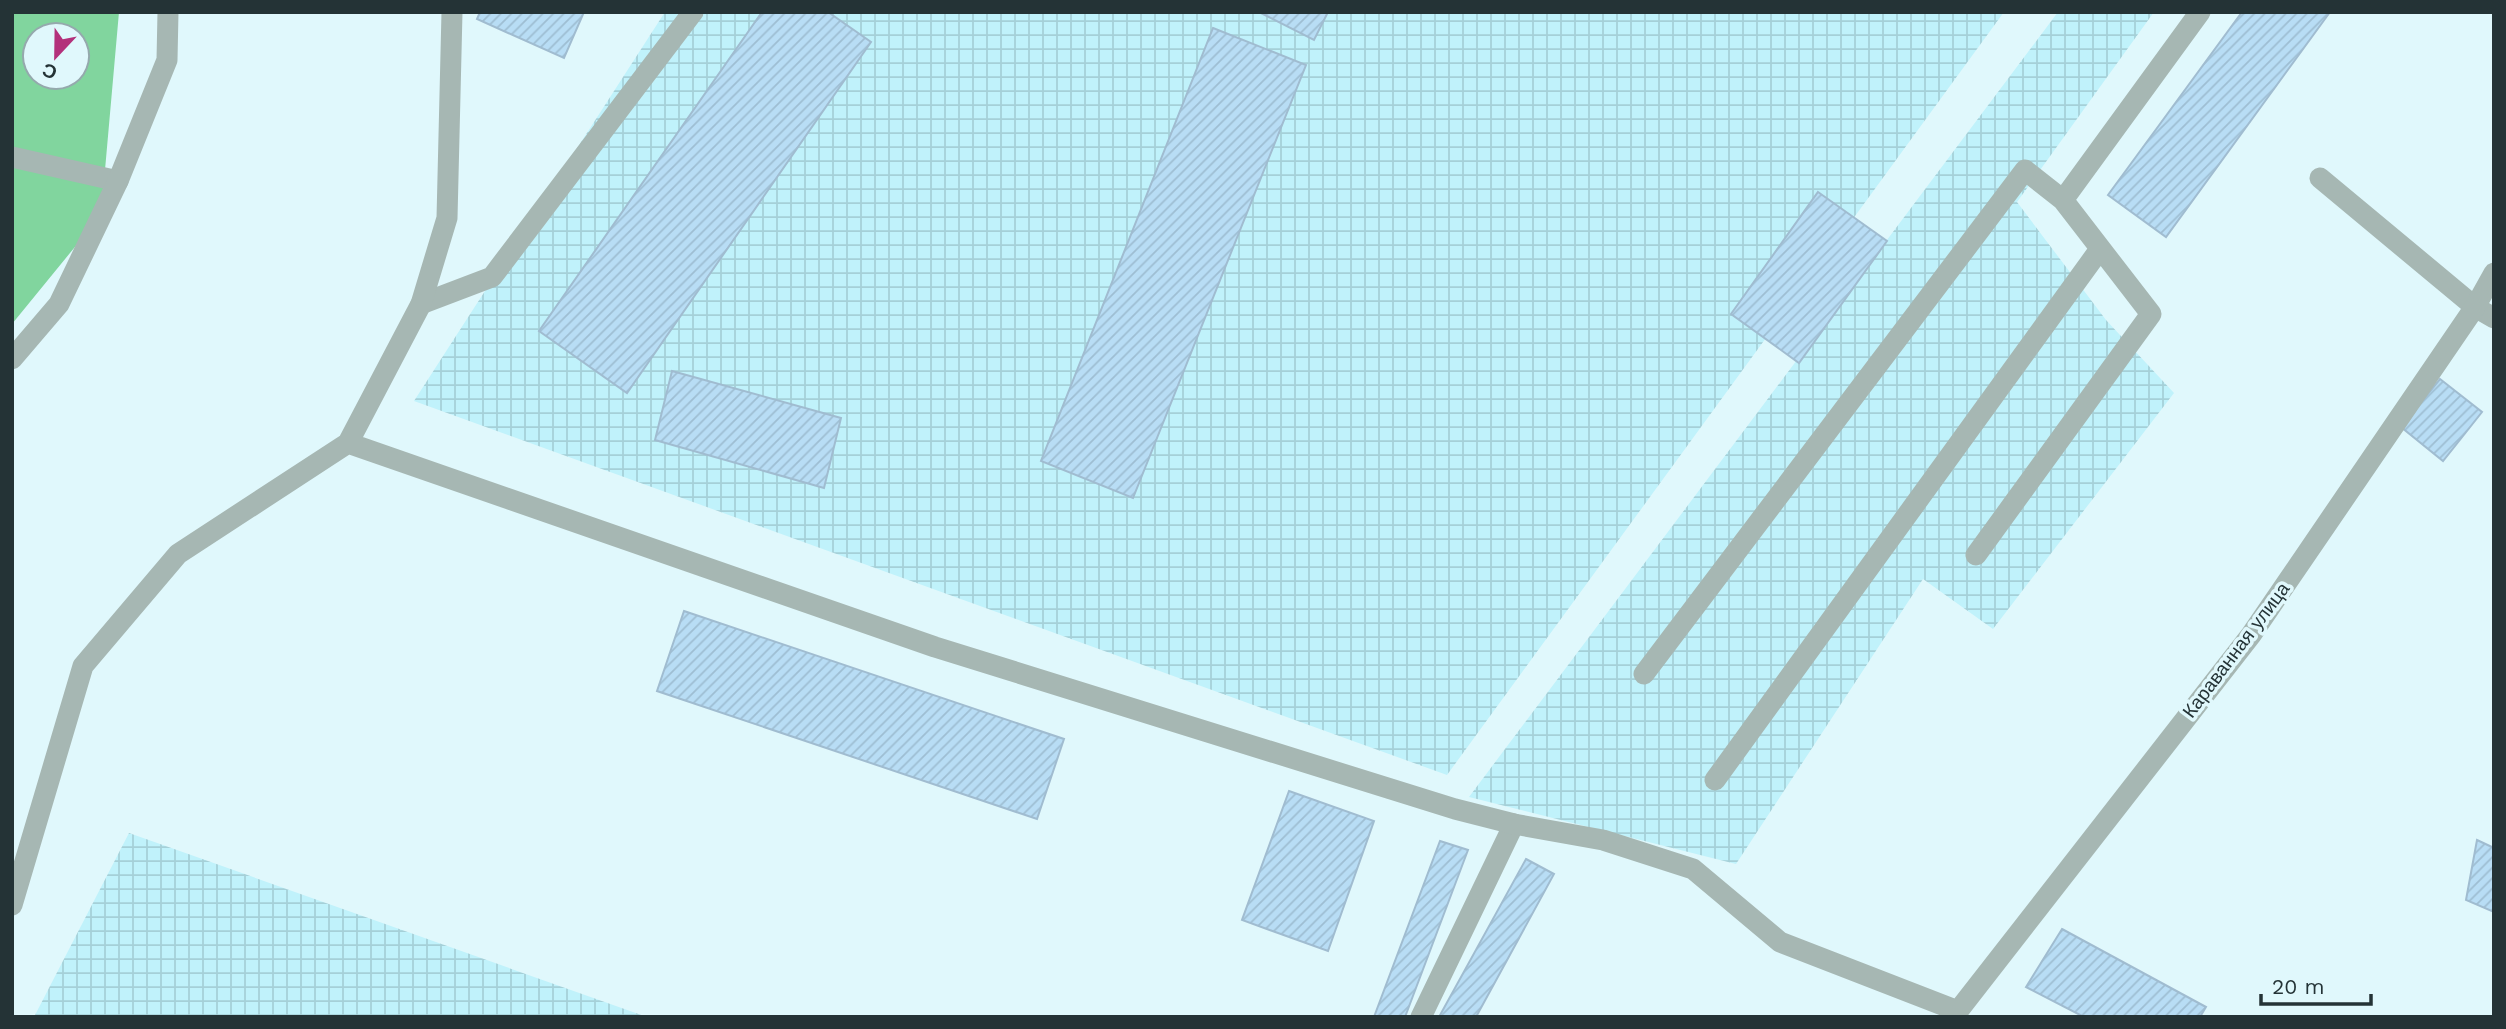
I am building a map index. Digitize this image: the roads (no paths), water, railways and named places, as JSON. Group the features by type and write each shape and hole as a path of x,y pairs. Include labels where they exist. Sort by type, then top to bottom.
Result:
{"street":[{"path":"12,359 59,304 118,181 167,60 168,12"},
{"path":"12,905 83,666 178,554 348,443 421,304 447,218 452,12"},
{"path":"421,304 492,277 693,12"},
{"path":"2063,201 2200,12"},
{"path":"12,157 118,181"},
{"path":"1644,674 2025,170 2063,201 2151,314 1976,555"},
{"path":"2320,178 2475,307 2494,318"},
{"path":"1715,780 2100,249"},
{"name":"Караванная улица","path":"1963,1014 2250,635 2475,307 2494,273"},
{"path":"348,443 936,647 1442,805 1514,824 1603,840 1693,869 1780,942 1963,1014"},
{"path":"1421,1017 1514,824"}]}
